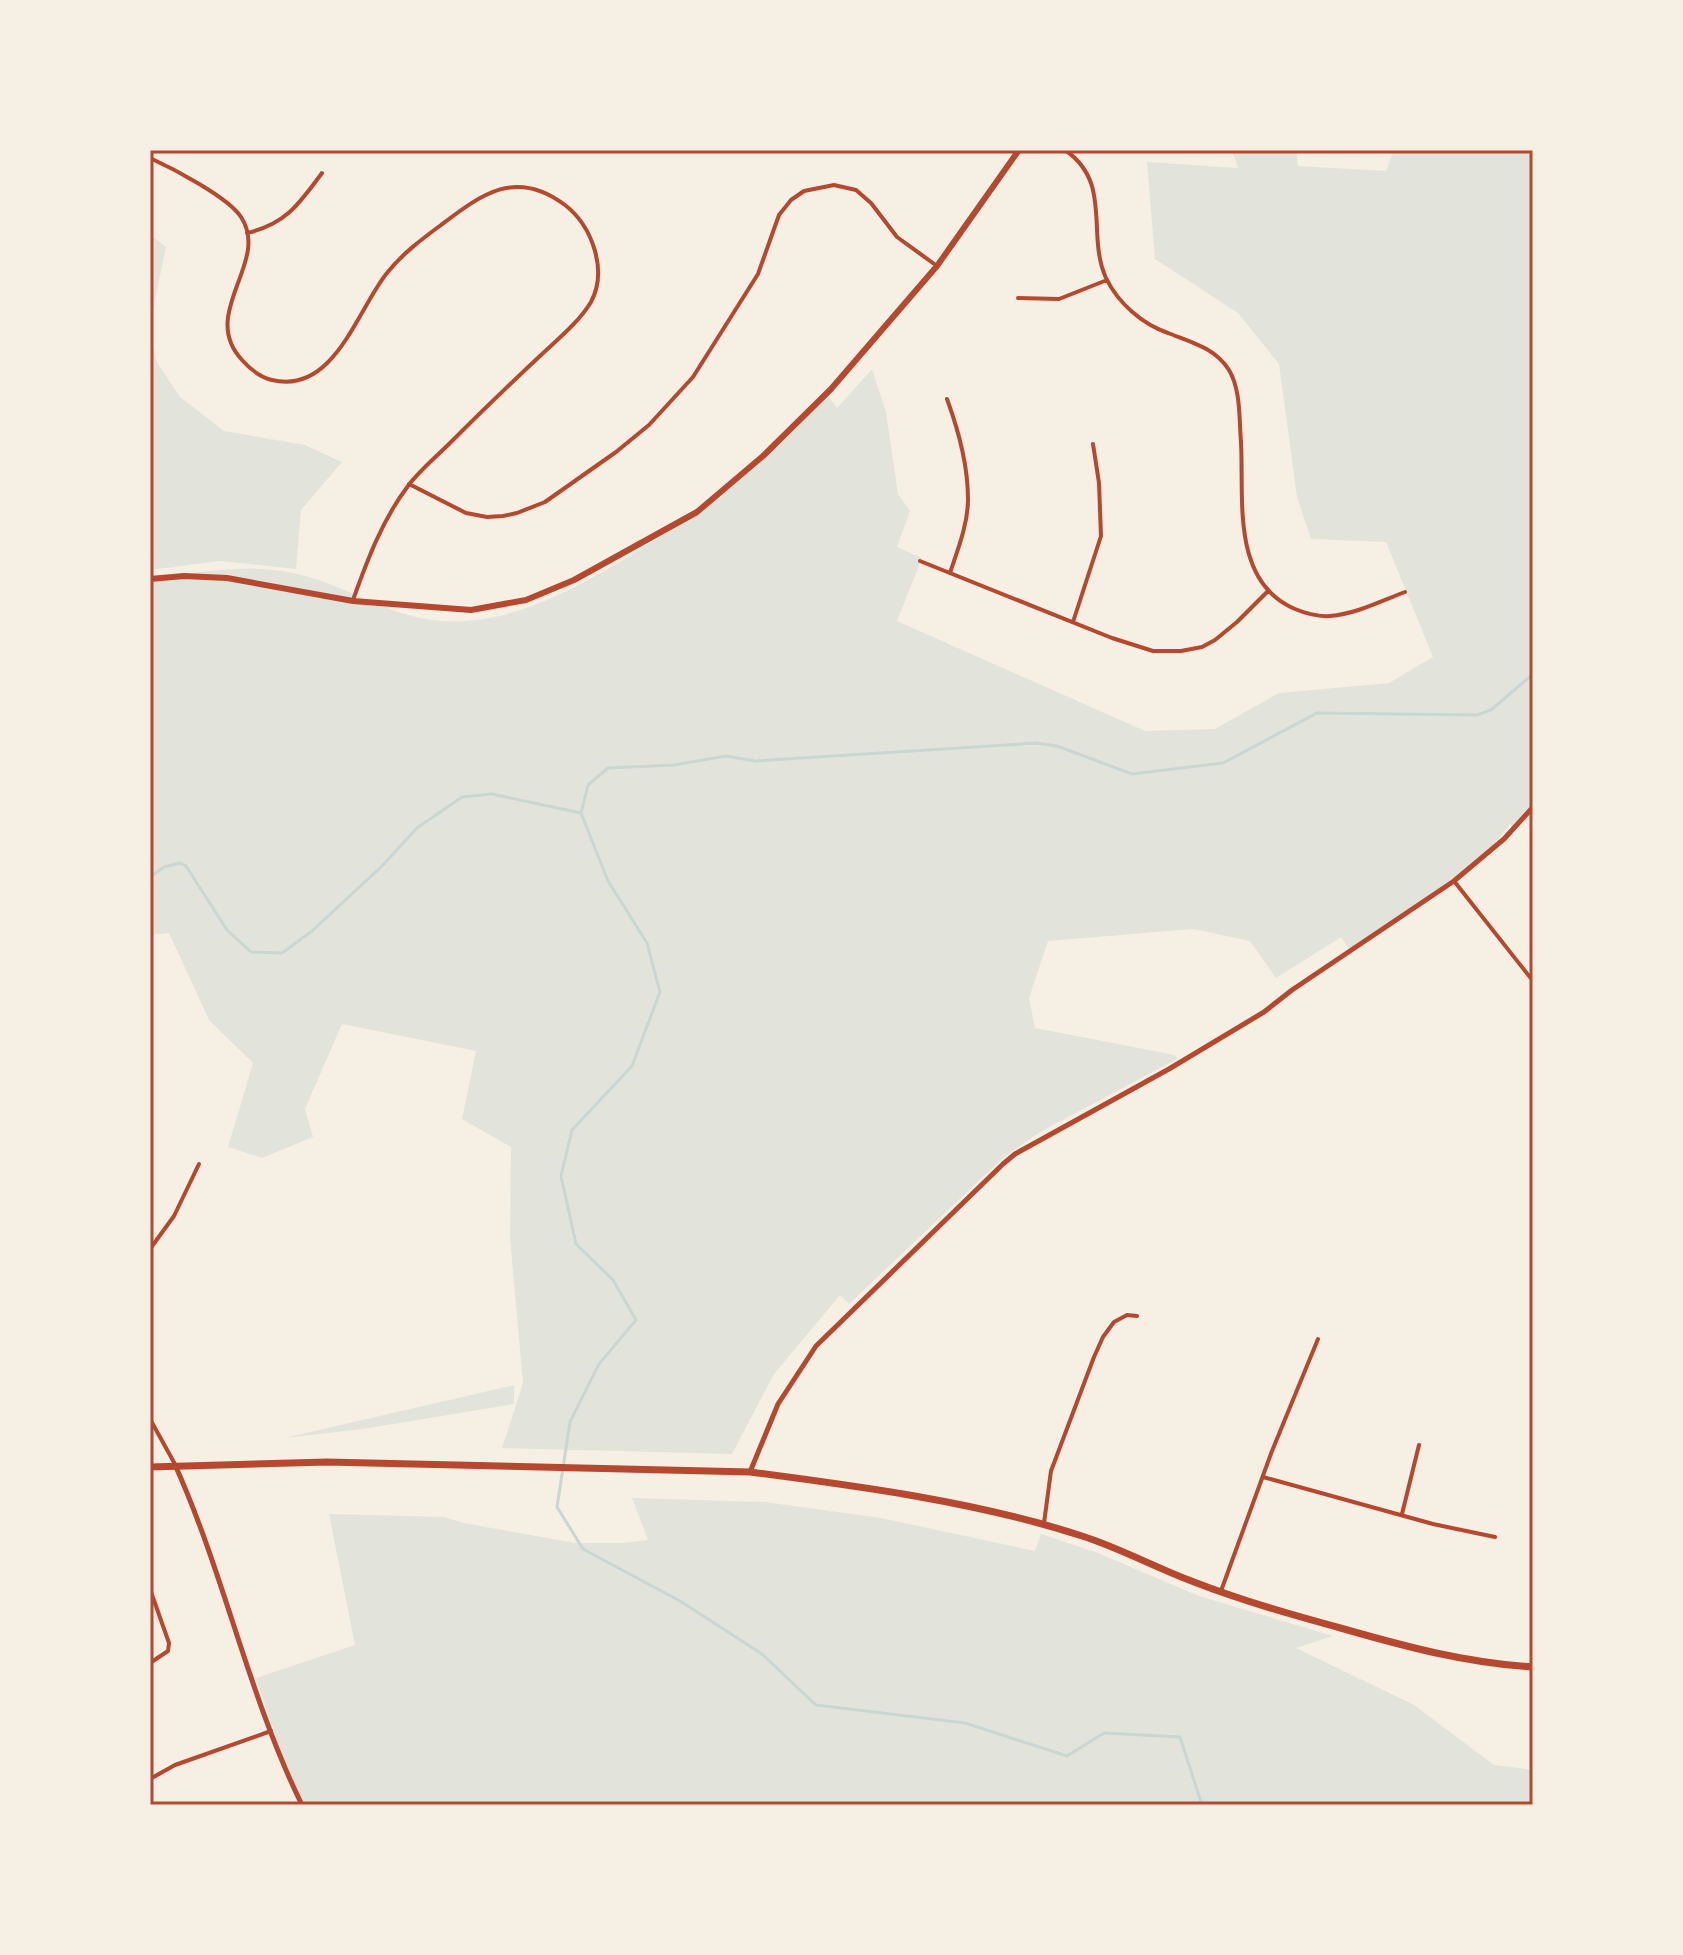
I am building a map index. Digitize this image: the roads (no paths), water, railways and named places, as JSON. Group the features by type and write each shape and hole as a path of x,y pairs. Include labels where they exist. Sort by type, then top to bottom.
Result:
{"main road":[{"path":"150,579 184,576 227,578 353,601 471,610 508,605 550,592 697,512 763,456 831,389 937,266 1019,150"},
{"path":"150,1467 327,1462 750,1472 884,1490 1043,1525 1113,1547 1220,1592 1403,1647 1465,1660 1533,1667"}],"street":[{"path":"1065,150 1083,167 1093,189 1102,267 1121,301 1132,312 1165,332 1216,355 1229,371 1234,382 1239,419 1246,544 1250,565 1273,598 1309,615 1326,617 1364,608 1405,592"},
{"path":"150,158 174,169 232,207 243,220 247,233 247,257 228,311 228,332 233,347 248,366 262,377 283,381 302,379 318,371 339,348 382,279 398,260 479,197 510,186 533,189 557,199 583,223 596,253 598,275 595,291 584,313 409,484 377,537 353,601"},
{"path":"247,233 288,215 322,173"},
{"path":"409,484 466,513 503,516 545,502 616,452 660,415 693,377 758,274 779,215 791,200 804,191 834,185 856,190 871,203 897,237 937,266"},
{"path":"1018,298 1059,299 1107,280"},
{"path":"947,399 961,449 968,499 964,528 950,573"},
{"path":"1073,622 1101,536 1099,483 1093,444"},
{"path":"920,561 1144,650 1181,651 1202,647 1215,640 1268,591"},
{"path":"750,1472 778,1404 816,1346 1003,1164 1015,1154 1169,1069 1264,1012 1454,881 1493,849 1533,807"},
{"path":"1454,881 1533,981"},
{"path":"150,1249 174,1216 199,1164"},
{"path":"1043,1525 1051,1471 1094,1357 1114,1322 1127,1315 1137,1316"},
{"path":"1220,1592 1318,1339"},
{"path":"150,1419 176,1467 231,1612 271,1731 302,1805"},
{"path":"1402,1514 1419,1445"},
{"path":"1263,1477 1433,1524 1495,1537"},
{"path":"150,1589 169,1643 168,1651 150,1663"},
{"path":"150,1779 175,1765 271,1731"}],"waterway":[{"path":"581,813 588,785 608,768 674,765 726,756 755,761 1036,743 1057,746 1132,774 1223,763 1317,713 1477,715 1491,710 1533,674"},
{"path":"150,877 164,867 180,863 186,866 227,930 251,952 282,953 312,931 382,866 417,828 462,797 492,794 581,813"},
{"path":"581,813 608,881 647,943 660,992 632,1066 572,1130 561,1176 576,1244 613,1280 636,1320 599,1364 570,1422 557,1507 583,1549 680,1601 762,1654 816,1705 965,1723 1067,1756 1104,1733 1180,1737 1202,1805"}]}
